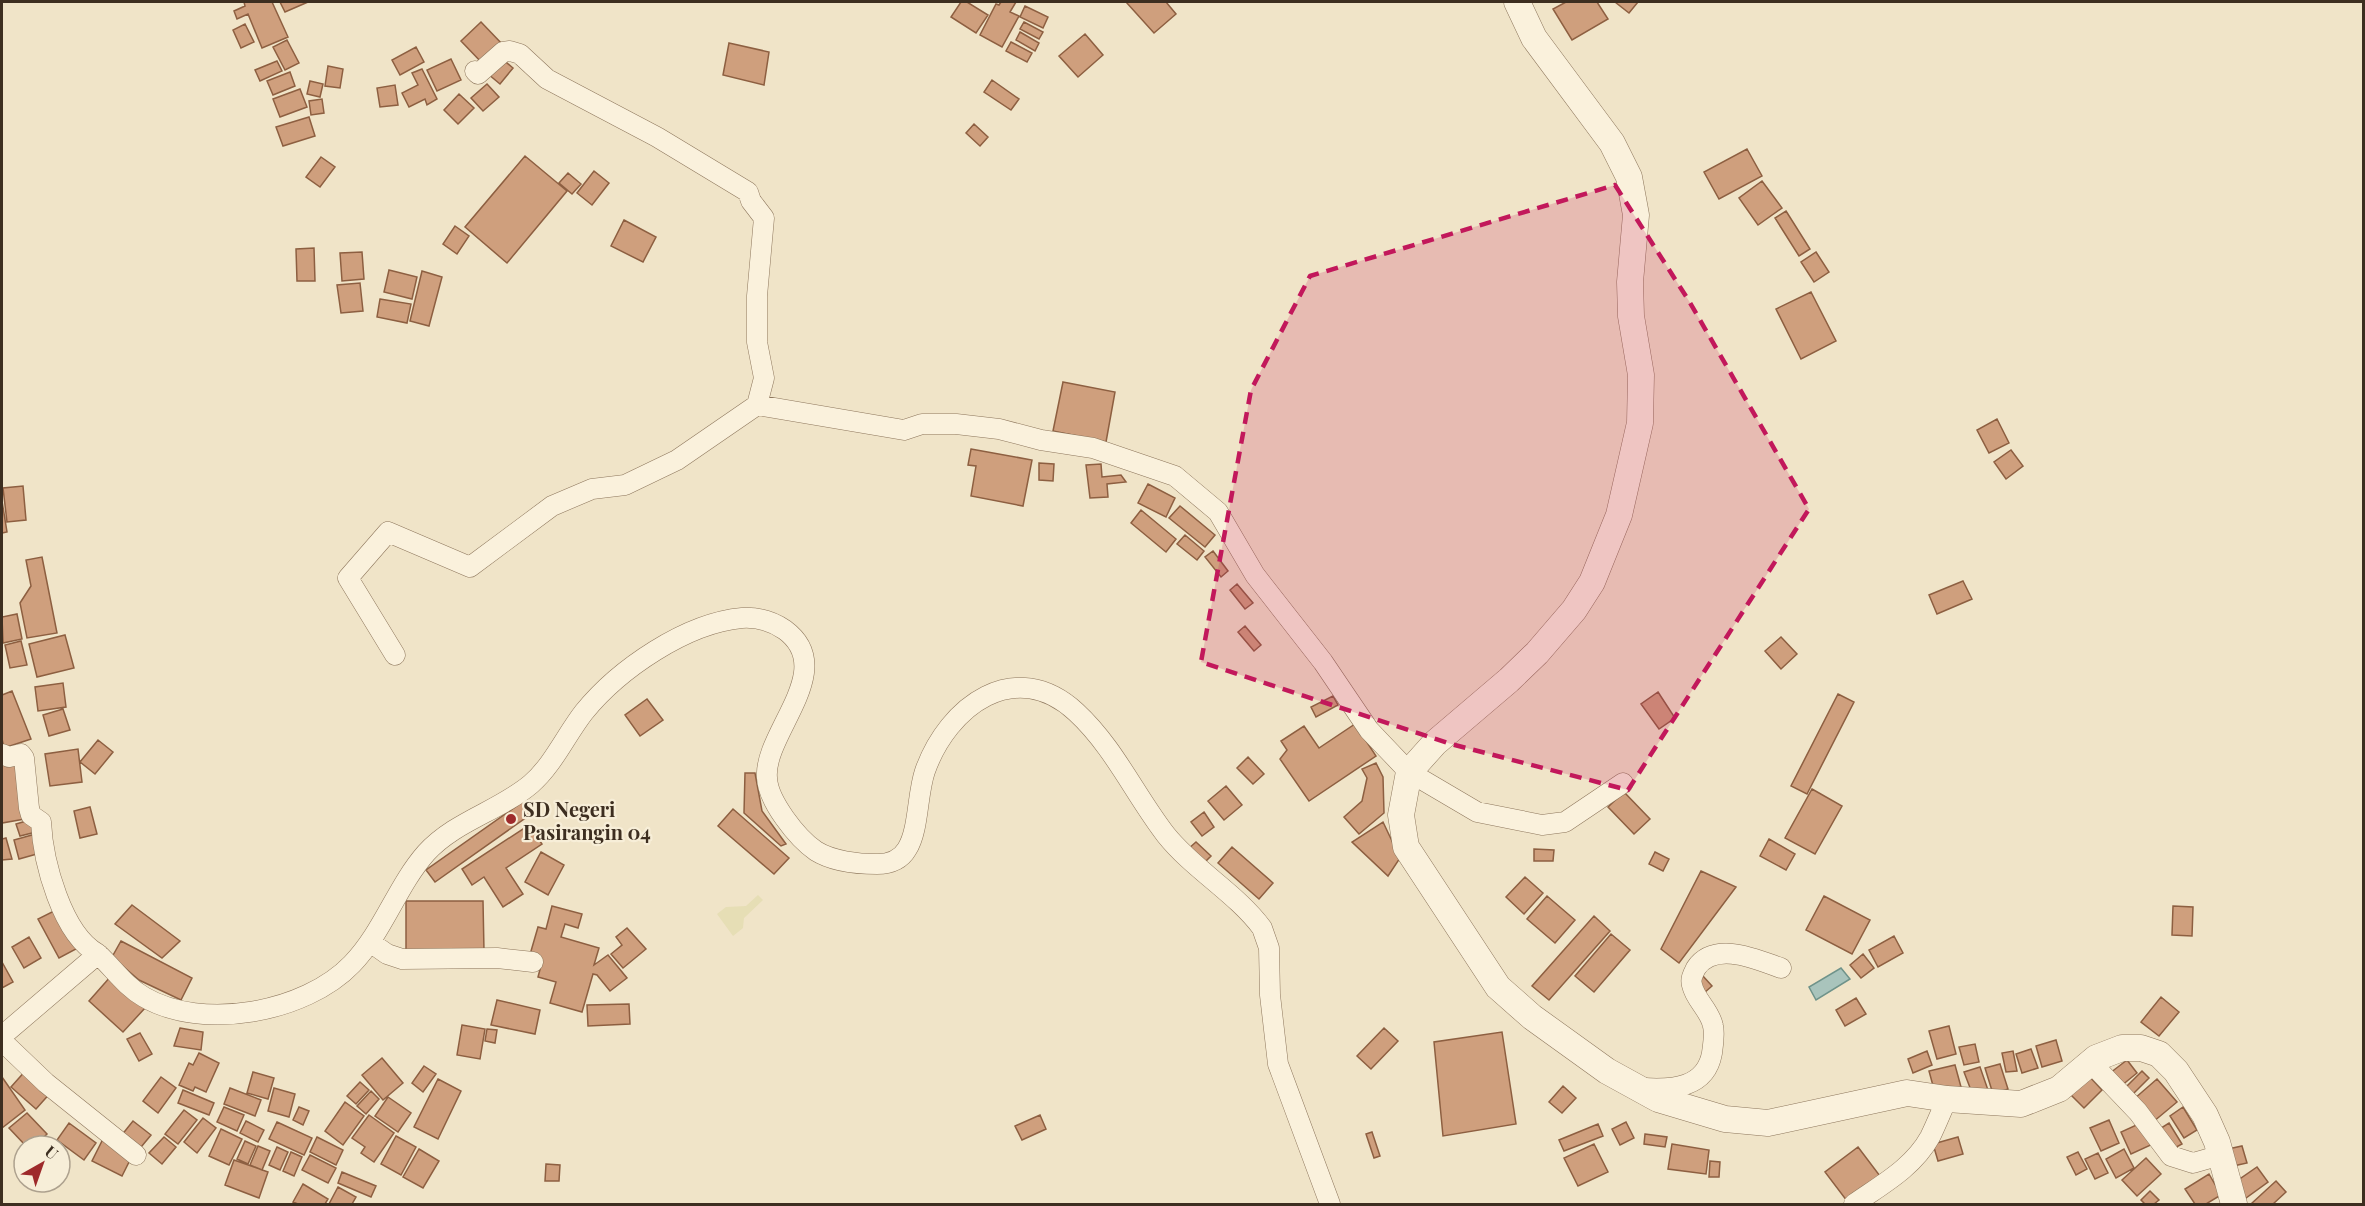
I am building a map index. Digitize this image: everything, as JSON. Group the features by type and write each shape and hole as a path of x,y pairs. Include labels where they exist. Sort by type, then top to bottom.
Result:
{"street":[{"path":"1517,2 1534,38 1612,143 1629,177 1636,215 1630,282 1631,316 1641,375 1640,423 1625,493 1608,547 1592,582 1574,610 1516,673 1435,742 1409,772 1401,815 1406,847 1498,987 1560,1037 1634,1088 1670,1104 1741,1122 1785,1121 1907,1093 1947,1099 2021,1104 2059,1089 2096,1058 2130,1047 2149,1050 2159,1054 2176,1071 2205,1115 2221,1155 2234,1204"},
{"path":"395,655 348,578 388,532 470,567 552,506 592,489 625,485 676,460 757,405 764,378 757,342 757,296 764,218 751,201 748,192 657,137 547,79 520,54 510,51 503,52 483,71 478,74 475,70"},
{"path":"757,405 904,430 922,424 956,424 999,429 1041,440 1093,448 1175,476 1218,512 1256,575 1317,653 1369,730 1409,772 1477,812 1542,825 1565,822 1623,783"},
{"path":"2,754 9,757 21,754 24,758 31,815 41,822 56,892 78,938 86,947 99,954 124,982 155,1002 187,1014 222,1014 261,1010 309,994 329,984 346,970 370,942 408,877 432,847 453,830 533,783 599,696 654,652 691,632 733,620 757,618 780,627 796,640 804,666 800,688 770,760 766,780 782,815 815,850 851,862 886,864 905,853 911,841 920,787 927,766 940,738 960,712 994,692 1014,688 1035,690 1067,704 1088,724 1168,837 1262,928 1269,948 1270,995 1278,1064 1330,1204"},
{"path":"370,942 387,954 402,959 497,958 533,962"},
{"path":"1634,1088 1666,1090 1690,1084 1704,1073 1711,1059 1714,1027 1692,985 1692,976 1698,965 1723,953 1754,958 1781,968"},
{"path":"2,1036 99,954"},
{"path":"2,1041 54,1090 136,1155"},
{"path":"2096,1058 2097,1070 2138,1112 2170,1156 2193,1163 2221,1155"},
{"path":"1878,1204 1889,1183 1929,1137 1947,1099"},
{"path":"1854,1204 1889,1183"}],"highlighted area":[{"path":"1615,185 1689,301 1809,509 1628,790 1451,744 1201,662 1251,390 1310,276"}],"shaded area":[{"path":"758,895 763,900 744,918 743,928 733,936 717,914 726,907 746,906"}],"water":[{"path":"1841,968 1850,979 1816,1000 1809,987"}],"building":[{"path":"244,2 272,2 288,37 262,48 248,14 237,19 234,11 245,6"},
{"path":"280,2 308,2 285,12"},
{"path":"961,2 967,2 988,15 976,33 951,17"},
{"path":"1001,2 1016,2 1010,12 1019,16 1002,47 980,35 996,4 999,5"},
{"path":"1126,2 1166,2 1176,14 1154,33"},
{"path":"1566,2 1597,2 1608,19 1572,40 1553,9"},
{"path":"1615,2 1638,2 1629,13"},
{"path":"1025,6 1048,17 1043,28 1020,17"},
{"path":"481,22 504,46 484,65 461,41"},
{"path":"1024,22 1043,32 1039,39 1020,29"},
{"path":"245,24 254,42 241,48 233,30"},
{"path":"1020,32 1039,43 1035,51 1016,40"},
{"path":"1085,34 1103,55 1078,77 1059,56"},
{"path":"287,40 299,63 285,70 273,47"},
{"path":"1011,42 1032,53 1027,62 1006,51"},
{"path":"729,43 769,52 764,85 723,75"},
{"path":"416,47 424,62 400,75 392,60"},
{"path":"501,58 513,68 500,84 488,74"},
{"path":"451,59 461,80 437,91 427,70"},
{"path":"277,61 282,71 260,81 255,70"},
{"path":"328,66 343,69 340,88 325,86"},
{"path":"422,69 437,99 427,105 425,99 409,107 402,93 418,85 412,73"},
{"path":"290,72 295,86 273,95 267,81"},
{"path":"992,80 1019,99 1011,110 984,92"},
{"path":"310,81 323,84 320,97 307,94"},
{"path":"487,84 499,97 483,111 471,98"},
{"path":"395,85 398,105 380,107 377,88"},
{"path":"300,89 307,107 280,117 273,99"},
{"path":"459,94 474,108 458,124 444,110"},
{"path":"322,99 324,113 311,115 309,101"},
{"path":"309,117 315,136 283,146 276,127"},
{"path":"974,124 988,137 980,146 966,133"},
{"path":"1747,149 1762,176 1719,199 1704,172"},
{"path":"525,156 567,191 507,263 465,227"},
{"path":"321,157 335,167 320,187 306,177"},
{"path":"594,171 609,183 592,205 577,193"},
{"path":"568,173 581,184 572,194 559,183"},
{"path":"1762,181 1782,208 1758,225 1739,198"},
{"path":"1786,211 1810,249 1799,256 1775,218"},
{"path":"624,220 656,237 643,262 611,246"},
{"path":"455,226 469,236 457,254 443,244"},
{"path":"314,248 315,281 297,281 296,249"},
{"path":"362,252 364,279 342,281 340,253"},
{"path":"1816,252 1829,272 1814,282 1801,262"},
{"path":"389,270 417,277 412,299 384,292"},
{"path":"422,271 442,277 429,326 410,321"},
{"path":"360,283 363,311 341,313 337,285"},
{"path":"1811,292 1836,341 1801,359 1776,309"},
{"path":"380,299 411,304 407,323 377,317"},
{"path":"1063,382 1115,392 1106,442 1053,431"},
{"path":"1997,419 2009,443 1989,453 1977,430"},
{"path":"971,449 1032,460 1023,506 971,496 976,466 968,465"},
{"path":"2011,450 2023,466 2006,479 1994,462"},
{"path":"1039,463 1054,464 1053,481 1039,480"},
{"path":"1101,464 1102,477 1121,475 1126,482 1107,484 1108,497 1090,498 1086,465"},
{"path":"1148,484 1175,498 1166,517 1138,503"},
{"path":"23,486 26,520 7,522 3,488"},
{"path":"2,501 7,532 2,533"},
{"path":"1180,506 1215,535 1205,547 1169,518"},
{"path":"1141,510 1176,539 1166,552 1131,523"},
{"path":"1185,535 1204,551 1197,560 1177,544"},
{"path":"1213,551 1228,571 1221,577 1205,557"},
{"path":"42,557 57,633 27,638 20,603 31,586 26,560"},
{"path":"1963,581 1972,599 1937,614 1929,595"},
{"path":"1237,584 1253,603 1245,609 1230,590"},
{"path":"17,614 22,639 3,643 2,617"},
{"path":"1245,626 1261,645 1254,651 1238,632"},
{"path":"65,635 74,668 37,677 29,644"},
{"path":"1781,637 1797,654 1781,669 1765,651"},
{"path":"21,641 27,665 10,668 5,645"},
{"path":"63,683 66,707 38,711 35,687"},
{"path":"12,691 31,739 4,748 2,695"},
{"path":"1658,692 1675,718 1659,729 1641,704"},
{"path":"1838,694 1854,702 1807,794 1791,786"},
{"path":"1333,696 1338,705 1316,717 1311,707"},
{"path":"647,699 663,720 640,736 625,715"},
{"path":"63,709 70,730 49,736 43,715"},
{"path":"1355,724 1376,756 1309,801 1280,759 1287,750 1281,741 1304,726 1319,748"},
{"path":"98,740 113,752 95,774 80,762"},
{"path":"78,749 82,782 50,786 45,754"},
{"path":"1248,757 1264,774 1253,784 1237,768"},
{"path":"2,758 20,758 31,818 2,823"},
{"path":"1376,763 1383,777 1384,813 1359,834 1344,817 1362,801 1367,778 1362,769"},
{"path":"745,773 755,773 762,811 786,844 781,846 744,813"},
{"path":"1226,786 1242,805 1224,820 1208,801"},
{"path":"1812,789 1842,806 1815,854 1785,838"},
{"path":"1624,792 1650,819 1634,834 1608,807"},
{"path":"525,800 534,812 435,882 426,870"},
{"path":"90,807 97,834 80,838 74,811"},
{"path":"733,809 789,858 774,874 718,826"},
{"path":"1204,812 1214,827 1202,836 1191,822"},
{"path":"33,819 36,832 20,836 16,824"},
{"path":"1383,822 1400,858 1388,876 1352,842"},
{"path":"529,825 542,844 506,868 523,894 503,907 484,877 472,885 462,869"},
{"path":"39,833 44,852 19,859 14,840"},
{"path":"6,838 12,859 2,860 2,839"},
{"path":"1769,839 1795,854 1786,870 1760,856"},
{"path":"1196,842 1211,856 1202,865 1187,850"},
{"path":"1232,847 1273,883 1259,899 1218,863"},
{"path":"1534,849 1554,850 1553,861 1534,861"},
{"path":"541,852 564,865 548,895 525,882"},
{"path":"1655,852 1669,859 1663,871 1649,864"},
{"path":"1701,871 1736,887 1679,963 1661,949"},
{"path":"1525,877 1543,893 1524,914 1506,897"},
{"path":"1547,896 1575,920 1555,943 1527,919"},
{"path":"1824,896 1870,920 1852,954 1806,930"},
{"path":"406,901 483,901 484,951 406,952"},
{"path":"132,905 180,941 162,958 115,924"},
{"path":"552,906 582,914 578,928 565,924 561,937 599,948 594,965 608,955 627,978 610,991 597,975 593,974 582,1012 550,1003 556,982 538,977 542,962 529,958 538,927 546,929"},
{"path":"2173,906 2193,907 2192,936 2172,935"},
{"path":"56,910 76,949 59,958 38,919"},
{"path":"1594,916 1610,931 1549,1000 1532,986"},
{"path":"627,928 646,949 623,968 611,954 622,945 616,937"},
{"path":"1611,934 1630,950 1594,992 1575,976"},
{"path":"1894,936 1903,953 1878,967 1869,950"},
{"path":"29,937 41,958 24,968 12,947"},
{"path":"121,941 192,978 181,1000 139,980 112,957"},
{"path":"1863,954 1874,968 1861,978 1850,965"},
{"path":"2,962 13,982 2,988"},
{"path":"1702,975 1712,986 1704,993 1694,982"},
{"path":"111,976 145,1008 123,1032 89,1001"},
{"path":"2161,997 2179,1012 2159,1036 2141,1022"},
{"path":"1856,998 1866,1014 1845,1026 1836,1010"},
{"path":"497,1000 540,1010 535,1034 491,1025"},
{"path":"629,1004 630,1024 588,1026 587,1005"},
{"path":"462,1025 485,1029 480,1059 457,1055"},
{"path":"1949,1026 1956,1054 1937,1059 1929,1031"},
{"path":"180,1028 203,1032 201,1050 174,1046"},
{"path":"1384,1028 1398,1041 1371,1069 1357,1056"},
{"path":"487,1029 497,1030 495,1043 485,1041"},
{"path":"1502,1032 1516,1124 1443,1136 1434,1042"},
{"path":"140,1033 152,1054 139,1061 127,1039"},
{"path":"2056,1040 2062,1061 2042,1067 2036,1046"},
{"path":"1975,1044 1979,1062 1964,1065 1959,1047"},
{"path":"2031,1049 2038,1068 2022,1073 2016,1054"},
{"path":"1927,1051 1932,1065 1913,1073 1908,1059"},
{"path":"2013,1051 2017,1071 2006,1072 2002,1053"},
{"path":"199,1053 219,1063 206,1092 195,1087 193,1091 179,1085 189,1063 193,1065"},
{"path":"382,1058 403,1083 383,1100 362,1075"},
{"path":"2127,1060 2137,1073 2121,1086 2110,1073"},
{"path":"2000,1064 2008,1089 1993,1094 1985,1068"},
{"path":"1955,1065 1961,1087 1935,1093 1929,1071"},
{"path":"424,1066 436,1074 423,1092 412,1083"},
{"path":"1980,1067 1989,1093 1974,1098 1964,1072"},
{"path":"27,1069 52,1091 36,1109 11,1087"},
{"path":"2142,1071 2149,1078 2132,1095 2125,1088"},
{"path":"253,1072 274,1078 268,1099 247,1093"},
{"path":"2087,1074 2102,1090 2084,1108 2068,1092"},
{"path":"2,1077 25,1110 2,1128"},
{"path":"161,1077 176,1088 158,1113 143,1101"},
{"path":"438,1079 461,1091 438,1139 414,1127"},
{"path":"2157,1079 2177,1102 2153,1122 2134,1099"},
{"path":"360,1082 369,1090 356,1104 347,1096"},
{"path":"1563,1086 1576,1098 1562,1113 1549,1102"},
{"path":"230,1088 261,1100 255,1116 224,1104"},
{"path":"274,1088 295,1094 289,1117 268,1111"},
{"path":"183,1090 214,1103 209,1115 178,1103"},
{"path":"371,1091 379,1099 366,1114 357,1106"},
{"path":"388,1097 411,1113 398,1132 375,1116"},
{"path":"345,1102 364,1116 343,1145 325,1131"},
{"path":"224,1107 244,1115 237,1131 217,1122"},
{"path":"299,1107 309,1111 303,1125 293,1120"},
{"path":"2183,1107 2197,1130 2184,1138 2170,1116"},
{"path":"184,1110 197,1120 178,1144 165,1134"},
{"path":"27,1113 47,1134 15,1134 9,1128"},
{"path":"369,1115 394,1133 374,1162 361,1153 365,1147 352,1138"},
{"path":"1040,1115 1046,1129 1022,1140 1015,1126"},
{"path":"203,1118 216,1128 197,1153 184,1142"},
{"path":"2109,1120 2119,1143 2101,1151 2090,1128"},
{"path":"133,1121 151,1135 137,1152 121,1136"},
{"path":"246,1121 264,1130 258,1142 240,1133"},
{"path":"277,1122 312,1138 304,1155 269,1139"},
{"path":"1626,1122 1634,1138 1620,1145 1612,1129"},
{"path":"2143,1122 2153,1144 2131,1154 2121,1132"},
{"path":"69,1123 96,1143 84,1160 72,1151 72,1134 61,1134"},
{"path":"2169,1123 2182,1144 2171,1150 2158,1130"},
{"path":"1598,1124 1603,1136 1564,1151 1559,1140"},
{"path":"221,1129 242,1139 229,1165 209,1156"},
{"path":"1372,1132 1380,1156 1374,1158 1366,1134"},
{"path":"1645,1134 1667,1137 1665,1147 1644,1144"},
{"path":"396,1136 416,1147 401,1175 381,1164"},
{"path":"164,1137 176,1147 162,1164 149,1153"},
{"path":"317,1137 343,1150 336,1165 310,1152"},
{"path":"1958,1137 1963,1154 1938,1161 1933,1144"},
{"path":"103,1139 133,1154 122,1176 92,1161"},
{"path":"245,1141 256,1146 248,1164 237,1159"},
{"path":"1594,1144 1608,1172 1578,1186 1564,1158"},
{"path":"1672,1144 1709,1150 1706,1174 1668,1169"},
{"path":"258,1146 270,1151 262,1170 250,1165"},
{"path":"2242,1146 2247,1163 2233,1166 2228,1149"},
{"path":"277,1147 288,1152 280,1170 269,1165"},
{"path":"1858,1147 1880,1176 1847,1201 1825,1172"},
{"path":"419,1149 439,1161 423,1188 403,1177"},
{"path":"2124,1149 2134,1168 2116,1178 2106,1159"},
{"path":"291,1152 302,1157 294,1176 283,1171"},
{"path":"2078,1152 2087,1169 2076,1175 2067,1157"},
{"path":"2098,1153 2108,1173 2095,1179 2085,1159"},
{"path":"310,1155 336,1168 328,1183 302,1170"},
{"path":"2146,1158 2161,1174 2137,1196 2122,1180"},
{"path":"234,1160 268,1172 259,1198 225,1185"},
{"path":"1710,1161 1720,1162 1719,1177 1709,1177"},
{"path":"546,1164 560,1165 559,1181 545,1181"},
{"path":"2257,1167 2268,1182 2246,1198 2234,1183"},
{"path":"342,1172 376,1186 371,1197 338,1183"},
{"path":"2209,1174 2221,1195 2206,1204 2195,1204 2185,1189"},
{"path":"2276,1181 2286,1192 2273,1204 2251,1204"},
{"path":"303,1184 328,1199 325,1204 293,1202"},
{"path":"338,1187 356,1197 352,1204 329,1204"},
{"path":"2150,1191 2159,1200 2154,1204 2145,1204 2141,1200"}],"place":[{"name":"SD Negeri Pasirangin 04","path":"511,819"}]}
